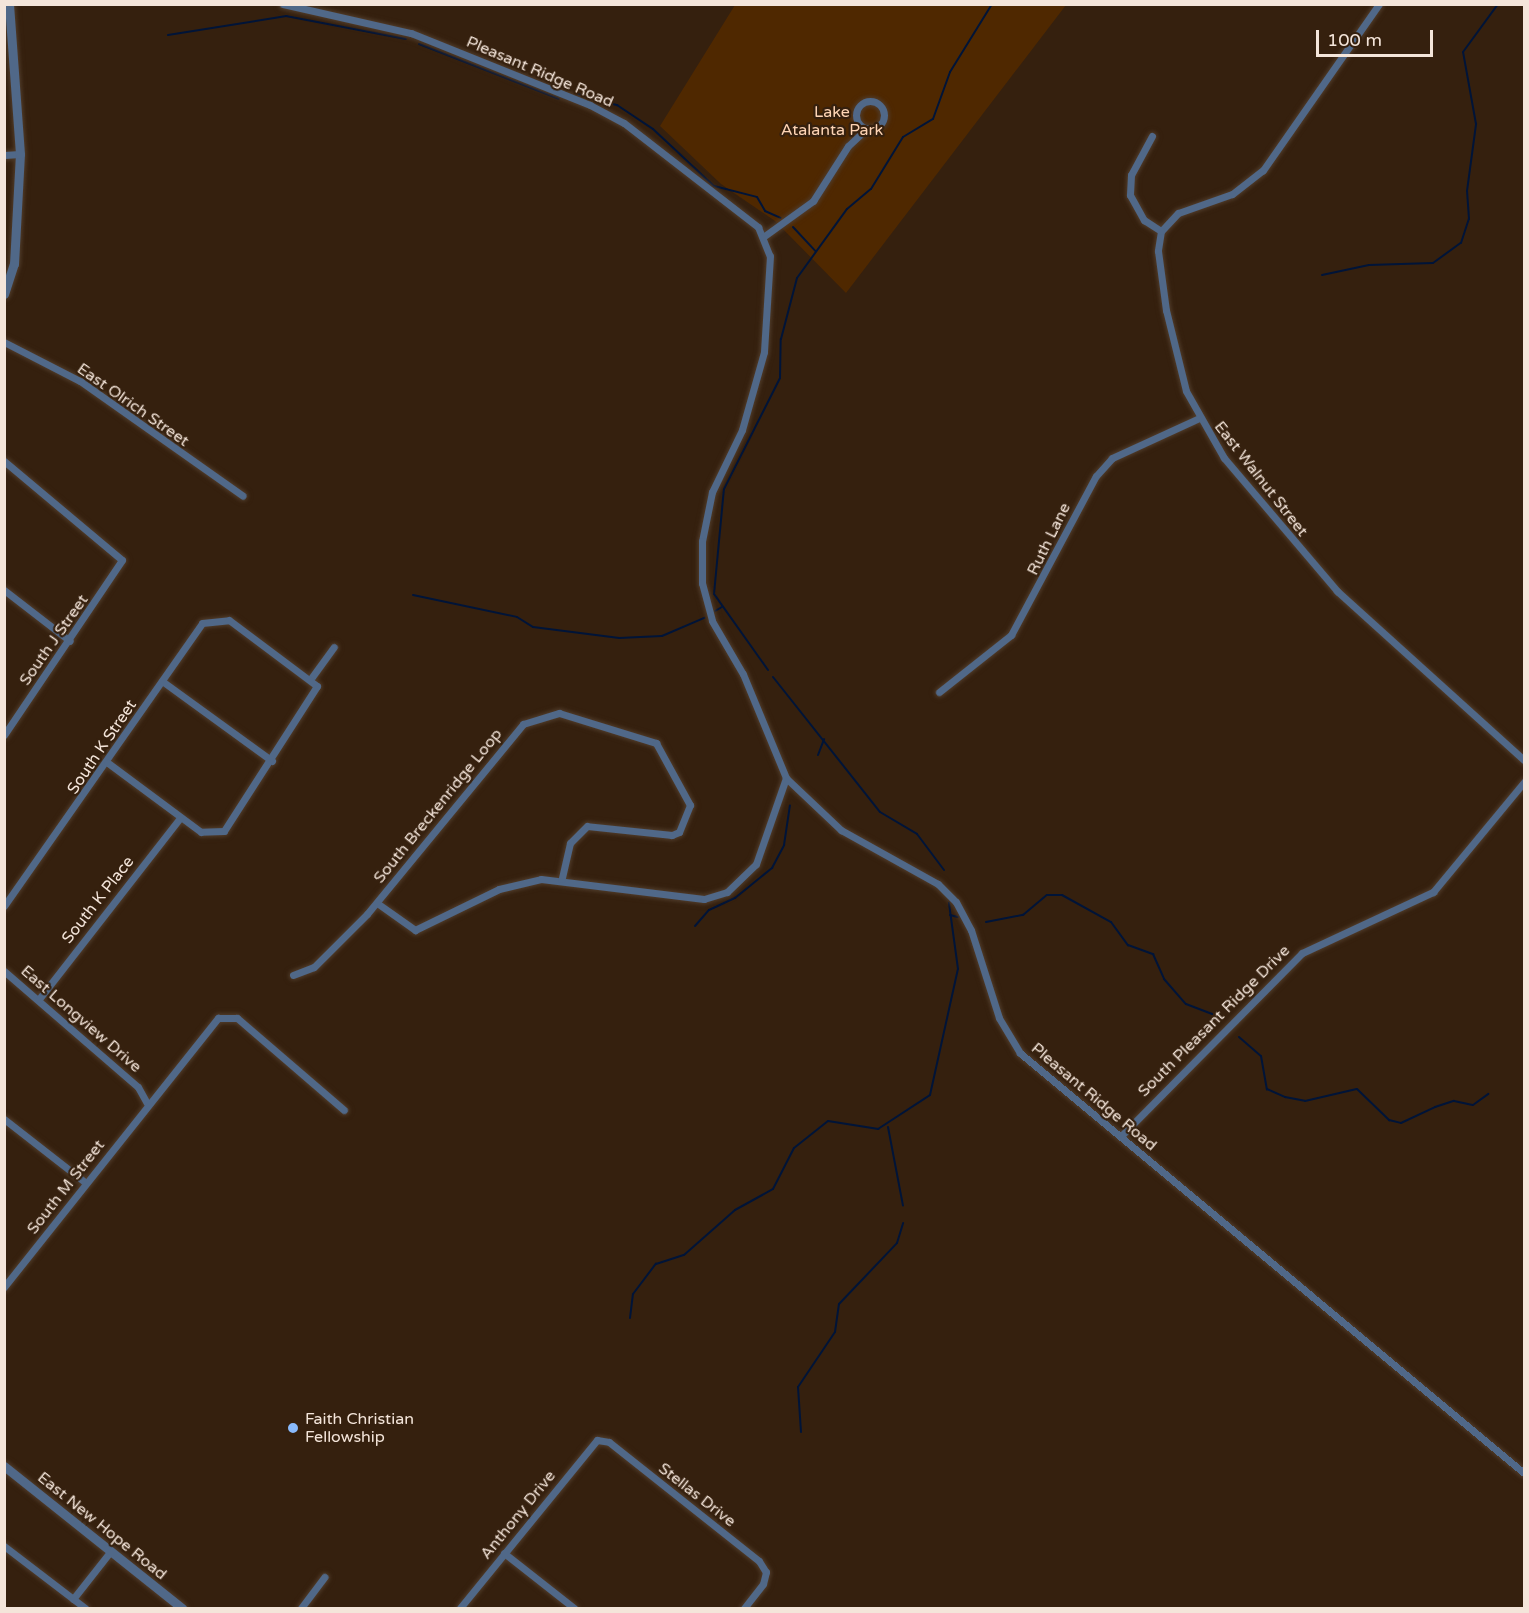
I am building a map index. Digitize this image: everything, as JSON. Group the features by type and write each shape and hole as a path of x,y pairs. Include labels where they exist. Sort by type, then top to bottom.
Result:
{"street":[{"path":"4,294 14,264 20,154 9,4"},
{"name":"Pleasant Ridge Road","path":"283,4 411,33 591,105 624,123 691,180 737,207 763,237 770,256 764,352 742,430 712,492 702,542 702,583 712,621 743,674 786,778 840,830 938,884 956,902 1008,1036 1038,1070 1121,1136 1524,1473"},
{"path":"1152,136 1131,175 1130,195 1144,220 1161,231 1178,213 1232,194 1263,170 1379,4"},
{"path":"763,237 813,201 848,146 866,129 880,126 884,117 880,104 872,100 858,105 855,115 866,129"},
{"path":"4,155 20,154"},
{"name":"East Walnut Street","path":"1161,231 1158,251 1166,310 1197,419 1337,591 1524,760"},
{"name":"East Olrich Street","path":"4,342 80,381 243,496"},
{"name":"Ruth Lane","path":"939,692 1011,634 1096,476 1112,458 1197,419"},
{"name":"South J Street","path":"4,461 122,560 4,735"},
{"path":"4,590 70,640"},
{"name":"South K Street","path":"4,906 108,763 202,623 229,620 312,677"},
{"path":"108,763 201,832 224,831 318,692 312,677 334,647"},
{"path":"162,681 272,761"},
{"name":"South Breckenridge Loop","path":"293,975 314,967 376,903 512,735 541,716 560,713 656,743 690,805 672,835 588,826 570,843 562,879"},
{"path":"376,903 415,930 521,882 562,879 675,899 727,892 763,852 786,778"},
{"name":"South Pleasant Ridge Drive","path":"1121,1136 1302,953 1433,892 1524,782"},
{"name":"South K Place","path":"39,999 180,818"},
{"name":"East Longview Drive","path":"4,971 138,1087 147,1103"},
{"path":"147,1103 208,1025 228,1017 344,1110"},
{"name":"South M Street","path":"4,1287 147,1103"},
{"path":"4,1119 86,1183"},
{"name":"Anthony Drive","path":"460,1608 597,1440"},
{"name":"Stellas Drive","path":"597,1440 609,1442 759,1561 766,1572 763,1584 744,1608"},
{"name":"East New Hope Road","path":"4,1466 182,1608"},
{"path":"4,1546 85,1608"},
{"path":"73,1599 110,1552"},
{"path":"504,1553 574,1608"},
{"path":"301,1608 324,1577"}],"green space":[{"name":"Lake Atalanta Park","path":"735,5 1066,5 846,293 775,221 721,184 660,126"}],"waterway":[{"path":"768,670 714,594 724,489 780,378 781,339 797,278 847,209 871,189 903,137 933,119 950,72 992,4"},
{"path":"1322,275 1369,265 1433,263 1461,243 1469,219 1467,191 1476,124 1463,52 1498,4"},
{"path":"168,35 286,16 406,39"},
{"path":"419,44 559,99"},
{"path":"578,94 617,105 653,129 714,186 757,197 765,211 781,218"},
{"path":"793,227 815,251"},
{"path":"413,595 517,617 533,627 619,638 662,636 704,618"},
{"path":"715,611 722,607"},
{"path":"773,677 880,812 917,834 944,870"},
{"path":"818,755 824,739"},
{"path":"695,926 709,910 735,898 772,868 784,845 790,805"},
{"path":"986,922 1023,915 1047,895 1062,895 1111,922 1128,945 1153,954 1164,979 1186,1004 1212,1014"},
{"path":"630,1318 633,1294 656,1264 684,1255 735,1210 773,1189 794,1148 828,1121 878,1129 930,1095 958,969 949,903"},
{"path":"950,915 958,917"},
{"path":"1239,1037 1261,1056 1267,1089 1285,1097 1305,1101 1357,1089 1389,1120 1401,1123 1454,1101 1473,1105 1488,1094"},
{"path":"888,1127 903,1206"},
{"path":"801,1432 798,1387 835,1332 839,1304 897,1243 903,1223"}],"place":[{"name":"Faith Christian Fellowship","path":"293,1428"}]}
